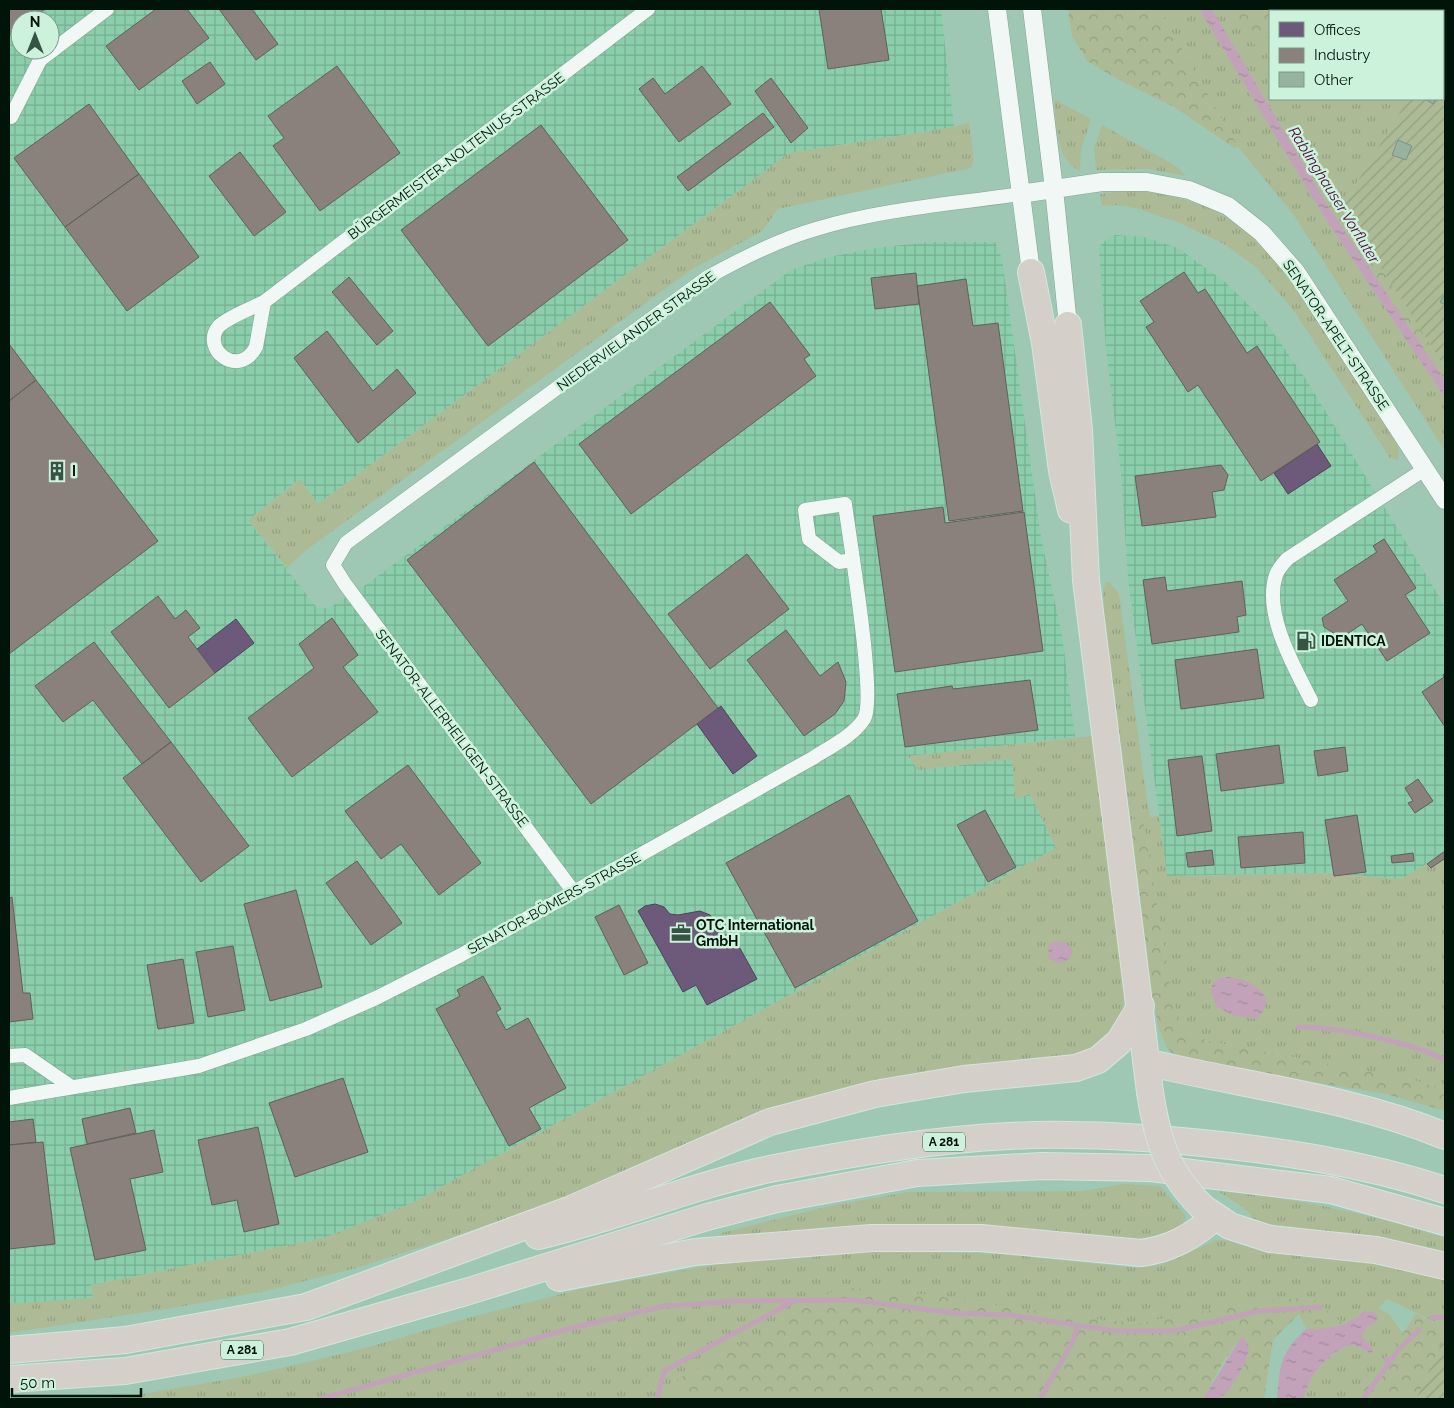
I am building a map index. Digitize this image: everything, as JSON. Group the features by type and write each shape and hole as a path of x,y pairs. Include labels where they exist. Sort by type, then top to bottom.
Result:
{"highway":[{"path":"1031,272 1045,343 1062,471 1086,580"},
{"path":"1068,325 1079,430 1086,580 1150,1092 1155,1125 1170,1166 1184,1189 1209,1212 1244,1233 1270,1239 1376,1250 1445,1266"},
{"path":"452,1255 569,1210 770,1122 875,1094 964,1079 1076,1068 1098,1060 1119,1042 1140,1006"},
{"path":"1146,1062 1323,1099 1419,1126 1445,1136"},
{"name":"A 281","path":"9,1350 126,1340 306,1307 452,1255 576,1227 666,1198 773,1168 920,1144 1009,1136 1129,1137 1248,1147 1338,1163 1445,1190"},
{"name":"A 281","path":"9,1379 125,1371 290,1342 469,1291 706,1217 778,1199 917,1173 1042,1166 1151,1168 1332,1190 1445,1222"},
{"path":"469,1291 581,1274 694,1252 872,1238 981,1238 1140,1253 1177,1244 1209,1212"}],"street":[{"path":"11,117 40,60 107,9"},
{"name":"BÜRGERMEISTER-NOLTENIUS-STRASSE","path":"264,302 648,9"},
{"path":"997,9 1031,272"},
{"path":"1032,9 1068,325"},
{"name":"SENATOR-APELT-STRASSE","path":"1020,194 1102,182 1146,182 1189,190 1228,206 1262,233 1296,272 1445,500"},
{"name":"NIEDERVIELANDER STRASSE","path":"333,565 346,543 708,277 742,258 789,238 862,217 1020,194"},
{"path":"1311,700 1282,642 1274,600 1276,574 1287,559 1426,469"},
{"name":"SENATOR-BÖMERS-STRASSE","path":"9,1098 70,1086 100,1084 198,1066 306,1029 376,998 461,955 813,758 851,732 865,718 869,684 845,504 805,510 809,539 839,562 852,560"},
{"name":"SENATOR-ALLERHEILIGEN-STRASSE","path":"333,565 350,591 574,891"},
{"path":"9,1056 25,1055 70,1086"}],"shaded area":[{"path":"9,9 941,9 954,127 789,153 318,504 300,479 248,520 317,608 329,608 367,584 791,270 829,257 882,247 933,242 995,242 1002,259 1041,538 1062,635 1075,737 908,757 919,770 1012,759 1015,798 1030,794 1056,848 414,1202 324,1238 91,1285 93,1298 9,1304"},
{"path":"1115,235 1144,237 1178,248 1225,282 1265,321 1305,378 1445,606 1445,856 1444,854 1401,879 1330,873 1167,876 1128,578 1121,472 1106,349 1099,249 1102,243"}],"green space":[{"path":"1068,9 1159,9 1238,147 1234,148 1174,107 1117,79 1087,61 1072,36"},
{"path":"1159,9 1199,9 1324,217 1445,398 1445,451 1293,214 1238,147"},
{"path":"1212,9 1234,9 1253,45 1269,37 1269,100 1407,100 1342,207 1332,189 1324,199"},
{"path":"1234,9 1285,9 1269,10 1269,37 1253,45"},
{"path":"1445,9 1445,37 1444,39 1444,10 1286,10"},
{"path":"1445,37 1445,363 1441,361 1342,207 1407,100 1444,100"},
{"path":"1056,100 1091,119 1081,150 1080,171 1066,159 1062,150 1057,130 1054,101"},
{"path":"969,122 974,160 971,168 778,209 762,231 691,270 305,551 287,568 248,520 300,479 318,504 789,153 954,127"},
{"path":"1102,125 1176,166 1186,176 1148,169 1096,170 1094,148"},
{"path":"1332,189 1445,367 1445,380 1324,199"},
{"path":"1130,190 1174,197 1205,206 1234,222 1266,250 1281,267 1307,304 1395,439 1399,451 1398,460 1390,458 1294,311 1256,267 1224,244 1177,222 1139,209 1117,205 1102,206 1100,194"},
{"path":"1109,582 1119,593 1150,817 1159,816 1167,876 1330,873 1401,879 1444,854 1445,1090 1417,1081 1208,1041 1183,1031 1172,997 1143,818 1130,820 1104,614 1103,590 1106,583"},
{"path":"1092,736 1125,977 1123,1011 1114,1033 1094,1051 1072,1058 980,1067 631,1172 529,1212 360,1267 266,1291 173,1308 9,1333 9,1304 93,1298 91,1285 324,1238 414,1202 1056,848 1030,794 1015,799 1012,759 919,770 908,756"},
{"path":"1143,818 1172,997 1183,1031 1208,1041 1417,1081 1445,1090 1445,1111 1386,1094 1185,1061 1175,1056 1167,1048 1159,1029 1152,996 1130,820"},
{"path":"1123,1184 1160,1186 1186,1216 1182,1230 1158,1241 1122,1242 921,1225 831,1227 721,1238 721,1233 829,1206 908,1192 1082,1191"},
{"path":"1218,1191 1276,1198 1333,1208 1417,1229 1445,1238 1445,1252 1355,1235 1268,1224 1254,1219 1244,1208"},
{"path":"1216,1240 1225,1240 1251,1248 1366,1261 1445,1277 1445,1327 1387,1299 1379,1308 1390,1315 1403,1334 1357,1399 1304,1399 1309,1383 1314,1375 1340,1349 1354,1345 1370,1353 1372,1347 1361,1336 1367,1327 1377,1320 1375,1312 1364,1311 1353,1321 1343,1324 1315,1300 1298,1298 1240,1304 1140,1323 1081,1318 929,1295 841,1287 676,1380 671,1399 95,1399 137,1395 242,1377 358,1350 475,1316 584,1288 734,1261 885,1250 1004,1254 1137,1268 1163,1264"},
{"path":"841,1287 929,1295 1081,1318 1140,1323 1240,1304 1298,1298 1315,1300 1343,1324 1323,1330 1306,1329 1299,1314 1273,1340 1264,1399 1215,1399 1226,1394 1245,1364 1241,1337 1222,1364 1203,1399 671,1399 676,1380"},
{"path":"1416,1314 1445,1327 1445,1336 1416,1399 1358,1398"},
{"path":"1445,1336 1445,1399 1416,1399"}],"water":[{"path":"1199,9 1212,9 1330,209 1445,380 1445,398 1324,217"},
{"path":"1054,941 1066,943 1073,951 1067,960 1057,963 1048,958 1049,944"},
{"path":"1227,977 1251,983 1264,995 1267,1001 1257,1019 1235,1016 1217,1007 1211,992 1212,984 1220,978"},
{"path":"1364,1311 1375,1312 1378,1320 1367,1327 1361,1336 1372,1347 1373,1352 1370,1353 1354,1345 1340,1349 1326,1360 1314,1375 1309,1383 1304,1399 1277,1399 1283,1360 1297,1338 1306,1329 1322,1329 1345,1324"},
{"path":"1241,1337 1245,1339 1249,1349 1245,1364 1226,1394 1216,1399 1203,1399"}],"building: Offices":[{"path":"1317,444 1331,466 1288,494 1274,473"},
{"path":"236,619 254,643 215,673 197,649"},
{"path":"721,706 757,756 733,774 697,724"},
{"path":"655,904 664,907 670,914 678,915 700,911 710,915 724,936 731,932 757,979 707,1005 696,985 683,992 638,911 645,906"}],"building: Industry":[{"path":"9,9 45,9 10,10 9,36"},
{"path":"156,9 187,9 209,38 139,90 106,46"},
{"path":"219,9 252,9 278,44 256,60"},
{"path":"819,9 881,9 889,60 828,69"},
{"path":"210,62 225,84 197,104 182,81"},
{"path":"337,66 400,153 320,211 273,146 284,138 268,116"},
{"path":"702,66 731,104 679,142 639,89 653,78 665,94"},
{"path":"771,78 808,128 791,143 755,91"},
{"path":"89,104 139,174 65,227 14,158"},
{"path":"763,113 774,127 688,191 677,177"},
{"path":"541,125 628,240 488,346 401,230"},
{"path":"240,152 286,212 254,236 209,176"},
{"path":"139,174 199,257 127,311 65,227"},
{"path":"1184,272 1198,293 1205,289 1247,353 1257,346 1320,442 1261,481 1198,385 1188,392 1146,327 1154,322 1140,301"},
{"path":"916,273 919,304 875,309 871,278"},
{"path":"349,277 393,331 377,345 332,292"},
{"path":"966,279 973,326 998,323 1023,511 949,521 917,286"},
{"path":"770,302 810,355 804,359 816,376 631,514 579,444"},
{"path":"327,331 373,391 397,369 416,393 358,443 294,358"},
{"path":"9,344 36,380 9,401"},
{"name":"I","path":"36,380 158,541 9,654 9,401"},
{"path":"534,462 718,708 591,804 407,560"},
{"path":"1221,465 1228,475 1224,490 1212,492 1216,517 1142,526 1135,476"},
{"path":"943,507 945,523 1024,512 1043,651 895,672 873,516"},
{"path":"1384,539 1416,588 1405,595 1430,633 1387,661 1362,624 1341,638 1324,627 1322,618 1348,601 1334,580 1377,552 1373,546"},
{"path":"747,554 789,609 710,669 668,614"},
{"path":"1165,577 1167,591 1242,581 1246,615 1237,617 1239,632 1152,644 1143,580"},
{"path":"158,596 175,619 186,610 200,628 188,637 215,673 169,708 111,632"},
{"path":"332,618 358,655 343,667 378,712 292,777 248,718 314,668 299,644"},
{"path":"786,630 820,676 838,662 846,682 844,701 835,714 804,736 747,660"},
{"path":"94,642 171,742 142,764 93,700 63,722 35,686"},
{"path":"1257,649 1264,698 1181,709 1175,660"},
{"path":"1445,673 1445,727 1422,692 1444,677"},
{"path":"1030,680 1038,730 905,747 897,694 952,686 953,689"},
{"path":"171,742 249,846 201,882 123,778"},
{"path":"1279,745 1284,783 1221,791 1216,754"},
{"path":"1345,747 1348,771 1318,776 1314,751"},
{"path":"1202,756 1212,831 1177,836 1168,760"},
{"path":"408,765 481,863 439,895 401,844 381,859 345,811"},
{"path":"1418,779 1433,801 1415,813 1408,803 1413,801 1405,788"},
{"path":"849,795 918,921 795,988 726,863"},
{"path":"985,810 1016,867 988,882 957,825"},
{"path":"1357,815 1366,872 1334,876 1325,820"},
{"path":"1303,832 1305,863 1241,868 1238,837"},
{"path":"1212,850 1214,865 1188,867 1186,853"},
{"path":"1445,851 1445,861 1444,859 1431,868 1427,864"},
{"path":"1413,853 1414,861 1392,863 1391,856"},
{"path":"357,861 402,923 371,945 326,883"},
{"path":"296,890 322,987 270,1001 244,904"},
{"path":"12,897 23,993 30,993 33,1019 9,1022 9,898"},
{"path":"619,905 648,963 624,975 595,917"},
{"path":"233,946 245,1010 208,1017 196,952"},
{"path":"183,959 194,1023 158,1029 147,965"},
{"path":"483,976 501,1009 496,1012 506,1030 528,1018 566,1088 529,1108 541,1129 509,1146 436,1009 460,996 457,990"},
{"path":"343,1078 368,1152 295,1177 269,1103"},
{"path":"130,1108 136,1133 87,1144 82,1119"},
{"path":"33,1119 36,1142 9,1145 9,1122"},
{"path":"258,1127 279,1224 244,1232 237,1200 212,1205 198,1140"},
{"path":"154,1130 163,1172 130,1179 146,1250 95,1260 70,1148"},
{"path":"43,1142 55,1244 9,1249 9,1145"}],"building: Other":[{"path":"1427,100 1435,100 1433,104"},
{"path":"1398,140 1412,146 1406,160 1392,155"},
{"path":"1445,294 1445,305 1440,302"}],"waterway":[{"path":"1298,1027 1332,1029 1373,1037 1414,1048 1445,1060"},
{"path":"657,1399 664,1371 796,1300"},
{"path":"320,1399 576,1327 664,1306 736,1301 853,1300 955,1313 1010,1315 1116,1331 1173,1331 1258,1311 1321,1307"},
{"path":"1431,1318 1445,1317"},
{"path":"1040,1399 1073,1341 1078,1325"},
{"path":"1390,1362 1399,1349 1419,1330"},
{"path":"1363,1399 1390,1362 1386,1359"}],"place":[{"name":"I","path":"57,471"},
{"name":"IDENTICA","path":"1306,641"},
{"name":"OTC International GmbH","path":"681,933"}],"water label":[{"name":"Rablinghauser Vorfluter","path":"1334,195"}]}
